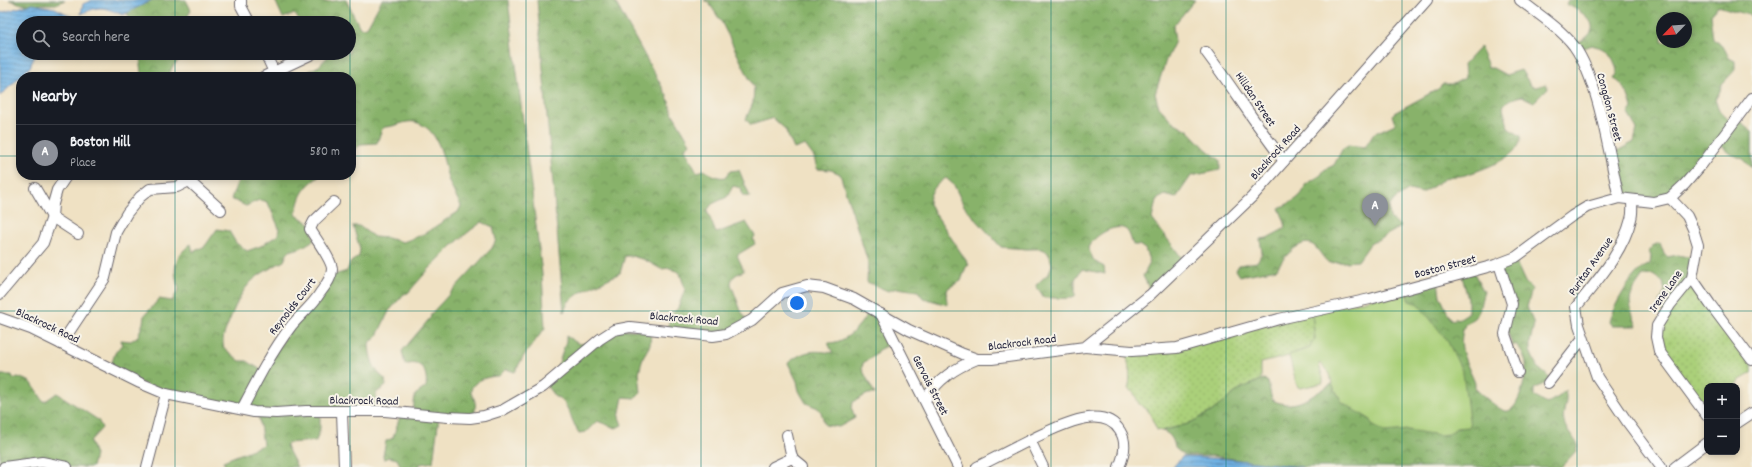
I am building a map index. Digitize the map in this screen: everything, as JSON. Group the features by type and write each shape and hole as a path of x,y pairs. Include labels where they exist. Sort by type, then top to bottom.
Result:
{"street":[{"path":"241,0 241,6 246,16"},
{"name":"Blackrock Road","path":"0,318 31,329 140,383 166,394 276,414 384,411 470,418 484,416 503,410 543,388 600,339 614,330 630,327 713,336 726,334 752,320 782,293 807,286 824,288 854,299 909,330 977,359 992,359 1085,347 1150,295 1243,206 1427,0"},
{"name":"Congdon Street","path":"1520,0 1560,32 1573,46 1583,62 1593,88 1619,198"},
{"name":"Hilldan Street","path":"1206,52 1231,85 1256,124 1284,161"},
{"path":"268,60 274,72 299,60"},
{"path":"1670,198 1685,184 1703,163 1752,98"},
{"path":"0,294 43,243 52,217 55,197 64,180"},
{"path":"61,344 105,278 116,232 127,213 140,197 150,189 177,187 187,180"},
{"path":"192,180 221,210"},
{"path":"34,188 52,217 78,234"},
{"name":"Boston Street","path":"1085,347 1132,351 1177,348 1278,319 1370,299 1469,273 1516,257 1572,216 1587,207 1619,198 1653,202 1670,198"},
{"name":"Irene Lane","path":"1670,198 1686,216 1693,229 1698,245 1692,278 1670,305 1657,326 1656,337 1659,351 1704,412"},
{"name":"Puritan Avenue","path":"1632,200 1632,217 1624,240 1596,282 1576,307 1579,325 1597,377 1628,423 1662,467"},
{"name":"Reynolds Court","path":"242,409 259,376 293,324 317,298 331,276 332,267 329,260 310,229 314,221 334,202"},
{"path":"1499,264 1512,304 1505,334 1518,372"},
{"path":"1692,278 1752,360"},
{"name":"Gervais Street","path":"881,314 958,467"},
{"path":"1548,382 1583,338"},
{"path":"925,400 941,379 963,365 977,359"},
{"path":"147,467 166,394"},
{"path":"342,412 344,467"},
{"path":"1740,421 1752,413"},
{"path":"977,467 1056,427 1078,419 1096,418 1108,420 1117,426 1123,436 1125,448 1119,467"},
{"path":"788,435 792,458 803,467"},
{"path":"1030,440 1043,467"},
{"path":"1675,467 1704,445"},
{"path":"773,467 792,458"},
{"path":"4,467 42,462 67,467"}],"green space":[{"path":"9,0 65,0 56,4 41,4 32,7"},
{"path":"147,0 186,0 191,10 188,16 128,16 126,10"},
{"path":"275,0 316,0 326,2 346,0 354,16 296,16 294,14 282,16"},
{"path":"382,0 508,0 542,274 545,328 523,357 515,372 506,369 499,376 486,378 474,385 471,393 475,400 474,415 439,417 433,462 420,464 419,467 401,467 397,459 389,457 384,459 383,456 386,441 393,438 401,413 413,411 415,395 426,387 426,376 423,368 416,364 405,365 402,351 431,317 430,315 492,248 496,240 493,227 482,222 452,246 408,293 404,294 389,311 376,338 369,343 373,363 381,376 385,379 386,386 376,393 376,410 320,412 320,429 316,441 288,443 286,446 297,467 226,467 223,461 263,445 259,418 248,409 168,395 110,369 115,353 122,344 121,340 131,341 138,336 144,316 159,299 172,301 179,289 175,270 176,264 181,254 191,244 193,252 205,246 217,229 229,231 236,243 247,251 261,246 278,235 279,228 269,205 265,201 259,200 246,206 231,199 238,180 314,180 303,192 296,215 311,224 314,240 289,252 284,261 262,273 248,285 233,311 223,339 224,348 240,361 247,361 261,370 331,276 347,271 350,263 359,256 360,249 353,226 359,226 374,237 387,238 403,242 422,235 458,212 461,206 449,181 439,145 430,130 415,122 385,127 382,129 377,143 361,144 356,149 356,72 309,71 319,66 325,60 356,60 356,20 360,28 367,27"},
{"path":"537,0 614,0 667,96 673,114 690,143 685,149 697,172 704,170 715,176 726,177 730,171 739,170 750,197 743,196 741,188 733,186 727,197 712,204 706,212 708,213 716,233 746,222 755,236 753,239 755,244 737,255 744,271 733,277 731,281 741,311 749,323 726,334 668,330 670,316 678,308 685,289 680,273 670,268 661,269 645,260 632,256 625,256 620,273 581,292 568,302 564,312"},
{"path":"704,0 1195,0 1173,26 1175,41 1166,60 1155,94 1159,107 1173,122 1188,130 1206,149 1220,160 1220,170 1191,176 1176,198 1165,195 1156,200 1152,219 1185,262 1151,292 1143,276 1150,263 1145,249 1139,245 1133,245 1127,230 1120,228 1110,229 1094,240 1088,248 1094,261 1104,267 1105,274 1082,269 1075,279 1075,297 1044,298 1040,291 1037,290 1036,285 1049,273 1052,265 1049,254 1041,249 1001,247 964,206 954,185 946,178 934,189 930,196 929,204 969,265 966,267 961,281 948,288 946,296 948,305 923,298 918,291 897,288 888,291 867,282 868,262 840,174 831,170 817,169 814,157 805,145 794,149 785,129 773,118 751,125 746,119 753,103 754,88 722,23 709,3"},
{"path":"1568,0 1752,0 1752,16 1718,6 1710,15 1713,39 1724,48 1729,58 1735,61 1735,70 1721,85 1720,91 1715,100 1720,112 1732,122 1737,119 1752,131 1752,168 1743,159 1731,154 1718,143 1670,197 1622,199 1609,152 1617,151 1634,142 1637,129 1628,114 1632,108 1624,87 1614,79 1617,74 1616,67 1614,60 1607,51 1603,48 1592,45 1576,51 1573,45 1589,35 1592,30 1592,25 1586,16 1566,4"},
{"path":"1481,46 1488,68 1493,68 1506,75 1521,70 1531,86 1536,87 1546,84 1548,88 1534,102 1521,96 1512,99 1504,105 1503,108 1508,128 1521,136 1520,144 1515,150 1499,162 1481,170 1465,175 1446,178 1422,193 1409,190 1395,199 1389,207 1390,218 1401,227 1370,244 1358,261 1329,263 1313,245 1306,243 1291,251 1277,269 1240,276 1236,270 1239,265 1257,262 1262,253 1260,239 1267,238 1284,229 1285,222 1279,208 1299,197 1304,190 1305,185 1321,175 1324,170 1334,165 1343,148 1348,145 1365,147 1373,134 1395,124 1392,115 1394,113 1438,89 1443,84 1453,84 1465,78 1464,64"},
{"path":"141,60 180,60 175,64 170,72 141,72"},
{"path":"1660,243 1664,254 1667,257 1678,255 1692,258 1692,279 1664,313 1658,307 1665,291 1663,282 1653,275 1643,276 1631,295 1630,300 1631,311 1637,326 1612,326 1609,322 1610,317 1621,295 1635,275 1641,269 1650,264 1651,256 1649,252 1654,245"},
{"path":"1514,258 1525,282 1532,289 1527,307 1534,324 1530,342 1530,351 1537,367 1550,378 1548,382 1534,389 1534,396 1547,404 1565,390 1566,403 1563,416 1564,421 1569,433 1578,444 1576,451 1561,467 1286,467 1213,456 1185,456 1175,448 1174,442 1169,435 1162,431 1188,424 1211,412 1240,389 1264,379 1268,382 1272,400 1289,404 1304,401 1332,384 1342,402 1371,420 1385,432 1413,430 1433,434 1446,434 1452,432 1456,428 1470,427 1409,301 1407,290 1438,281 1440,296 1451,320 1460,318 1468,313 1468,299 1462,276 1474,273 1484,292 1478,314 1465,324 1462,333 1463,354 1475,383 1475,388 1499,408 1505,411 1510,410 1518,400 1521,392 1525,376 1526,363 1516,344 1513,346 1506,328 1508,299 1493,266"},
{"path":"1692,279 1752,361 1752,373 1740,380 1738,383 1704,383 1704,413 1671,369 1655,330"},
{"path":"1407,290 1409,301 1418,304 1448,342 1463,373 1470,427 1456,428 1449,434 1439,435 1408,430 1385,432 1372,425 1371,420 1342,402 1332,384 1330,374 1320,363 1319,365 1323,383 1300,388 1297,386 1289,356 1310,348 1315,339 1312,313"},
{"path":"870,310 873,311 894,342 878,350 874,356 863,363 862,369 875,394 868,394 853,402 852,409 855,418 839,427 825,425 821,412 818,408 806,403 799,391 797,381 788,363 804,353 820,351 833,353 828,343 842,340 847,337 858,327"},
{"path":"1312,313 1315,339 1310,348 1289,356 1261,363 1261,380 1240,389 1211,412 1188,424 1162,431 1157,430 1148,410 1139,404 1134,393 1128,389 1130,375 1126,352 1176,348"},
{"path":"616,330 651,330 650,345 643,357 639,373 641,393 635,398 623,397 619,417 622,425 616,428 597,421 586,432 579,433 563,401 555,397 546,385 554,378 566,341 566,336 579,344 597,342"},
{"path":"0,375 12,375 13,379 18,377 31,382 44,402 57,393 98,420 102,428 90,441 95,455 92,467 0,467"}],"water":[{"path":"92,0 152,0 123,15 102,8 93,9 81,14 83,4"},
{"path":"32,4 55,8 71,16 16,16 16,60 33,60 30,67 25,72 16,72 16,81 0,96 0,13"},
{"path":"1182,457 1228,459 1302,467 1173,467"}],"place":[{"name":"Boston Hill","path":"1375,226"}]}
